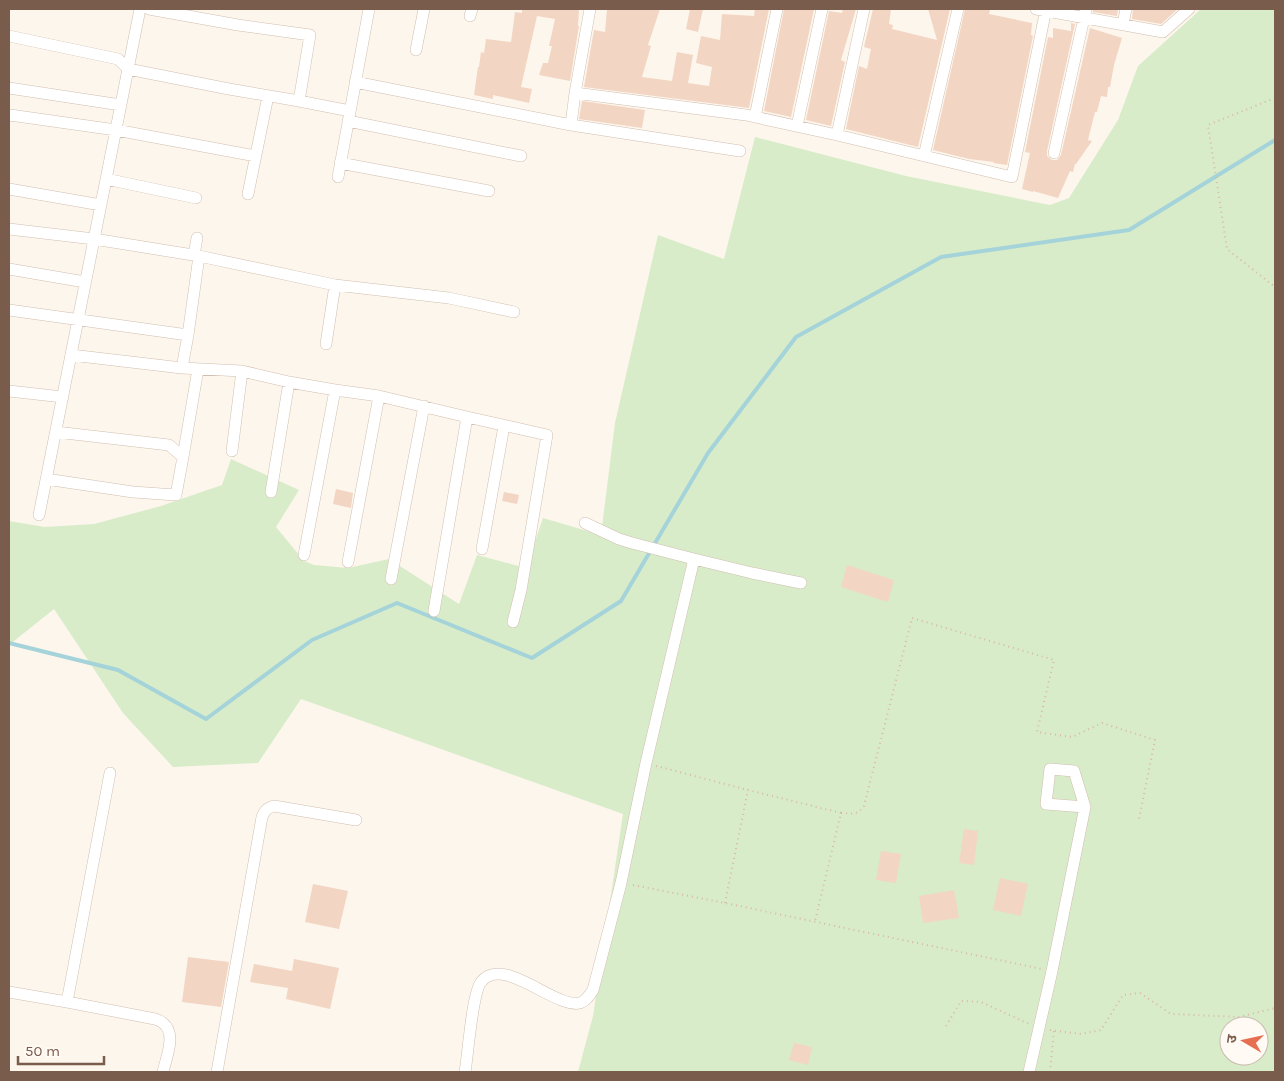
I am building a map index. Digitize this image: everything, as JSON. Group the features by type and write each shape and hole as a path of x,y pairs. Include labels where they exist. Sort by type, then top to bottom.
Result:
{"street":[{"path":"39,514 140,9"},
{"path":"149,9 238,25 310,35 299,101"},
{"path":"338,177 354,82 369,9"},
{"path":"416,50 424,9"},
{"path":"571,125 590,9"},
{"path":"755,117 777,9"},
{"path":"797,126 822,9"},
{"path":"837,135 864,9"},
{"path":"924,156 958,9"},
{"path":"575,93 755,117 1012,177 1043,9 1086,13 1123,24 1163,32 1188,9"},
{"path":"1123,24 1126,9"},
{"path":"1054,153 1086,13"},
{"path":"9,36 118,59 128,69 299,101 349,116 521,156"},
{"path":"354,82 571,125 740,151"},
{"path":"9,88 121,105"},
{"path":"248,194 268,96"},
{"path":"9,116 116,130 256,156"},
{"path":"340,163 488,191"},
{"path":"106,179 196,198"},
{"path":"9,189 101,205"},
{"path":"9,229 94,239 197,256 335,285 449,298 514,312"},
{"path":"182,368 188,335 197,256 197,238"},
{"path":"9,269 85,282"},
{"path":"326,344 335,285"},
{"path":"9,310 188,335"},
{"path":"71,356 182,368 242,371 289,382 379,396 467,418 547,435 521,590 513,622"},
{"path":"46,479 133,492 176,495 198,369"},
{"path":"232,451 242,371"},
{"path":"271,492 289,382"},
{"path":"304,555 335,390"},
{"path":"9,391 62,397"},
{"path":"348,562 379,396"},
{"path":"391,579 424,406"},
{"path":"434,611 467,418"},
{"path":"482,549 504,426"},
{"path":"56,432 169,445 183,457"},
{"path":"584,523 632,543 752,573 801,583"},
{"path":"466,1072 476,996 480,983 488,976 497,974 516,978 566,1001 575,1003 582,1003 593,990 621,883 646,763 694,559"},
{"path":"67,1002 110,772"},
{"path":"217,1072 264,811 274,806 356,820"},
{"path":"1028,1072 1052,972 1085,807"},
{"path":"9,992 156,1019 163,1023 168,1030 170,1042 163,1072"}],"path":[{"path":"1275,98 1208,125 1227,249 1275,287"},
{"path":"646,763 841,813 861,811 864,806 912,618 1054,660 1037,732 1072,736 1102,723 1156,740 1139,819"},
{"path":"725,903 748,790"},
{"path":"815,922 841,813"},
{"path":"621,883 1052,972"},
{"path":"946,1026 961,1001 981,1002 1038,1028 1081,1034 1101,1030 1123,995 1140,993 1171,1014 1239,1017 1275,1008"},
{"path":"1050,1072 1054,1030"}],"green space":[{"path":"1201,9 1275,9 1275,1072 578,1072 593,1016 623,814 301,699 258,763 173,767 123,713 54,609 9,645 9,521 45,527 94,524 161,506 222,485 231,459 299,490 276,527 304,561 314,565 348,568 389,559 459,604 477,555 526,568 543,518 601,535 615,423 658,235 724,259 755,137 906,176 1050,205 1069,198 1118,120 1138,66"}],"building":[{"path":"522,9 579,9 579,26 570,81 539,75 543,63 548,63 552,46 549,46 555,19 537,16 521,87 532,89 529,103 493,95 493,99 474,95 481,52 484,53 486,39 511,42 515,12 522,13"},
{"path":"607,9 660,9 648,45 651,46 642,77 672,81 677,52 693,55 688,83 709,86 712,67 696,63 701,36 720,40 722,14 754,16 755,9 769,9 749,108 584,87 594,30 605,32"},
{"path":"690,9 703,9 698,32 686,29"},
{"path":"784,9 814,9 791,117 764,111"},
{"path":"843,9 856,9 841,60 845,62 831,126 806,120 829,11 842,13"},
{"path":"873,9 891,9 889,24 893,25 892,29 937,40 928,9 950,9 918,147 846,129 859,66 867,69 871,49 864,47"},
{"path":"965,9 990,10 989,14 1032,23 1031,35 1033,36 1007,165 969,159 933,150"},
{"path":"1093,9 1118,9 1117,16 1093,12"},
{"path":"1133,9 1178,9 1161,24 1132,19"},
{"path":"1071,23 1075,24 1047,151 1047,156 1052,160 1057,160 1061,155 1090,28 1122,38 1107,97 1101,96 1097,112 1095,112 1088,140 1092,141 1075,164 1073,172 1070,171 1058,198 1022,189 1030,153 1025,152 1048,37 1053,38 1053,28 1071,31"},
{"path":"582,101 645,110 642,128 579,119"},
{"path":"336,489 353,493 351,508 333,504"},
{"path":"504,492 519,495 517,504 502,501"},
{"path":"847,565 894,580 888,602 841,587"},
{"path":"964,829 978,831 974,865 959,863"},
{"path":"881,851 901,854 896,883 876,880"},
{"path":"1000,878 1028,884 1021,916 993,910"},
{"path":"313,884 348,891 339,929 305,922"},
{"path":"954,890 959,918 923,923 919,896"},
{"path":"188,957 229,962 221,1007 182,1002"},
{"path":"294,959 339,968 330,1009 286,999 288,988 250,982 254,964 292,971"},
{"path":"794,1043 812,1047 808,1065 789,1060"}],"waterway":[{"path":"9,643 118,670 206,719 312,640 397,603 532,658 621,601 708,453 796,337 941,257 1129,230 1275,140"}]}
